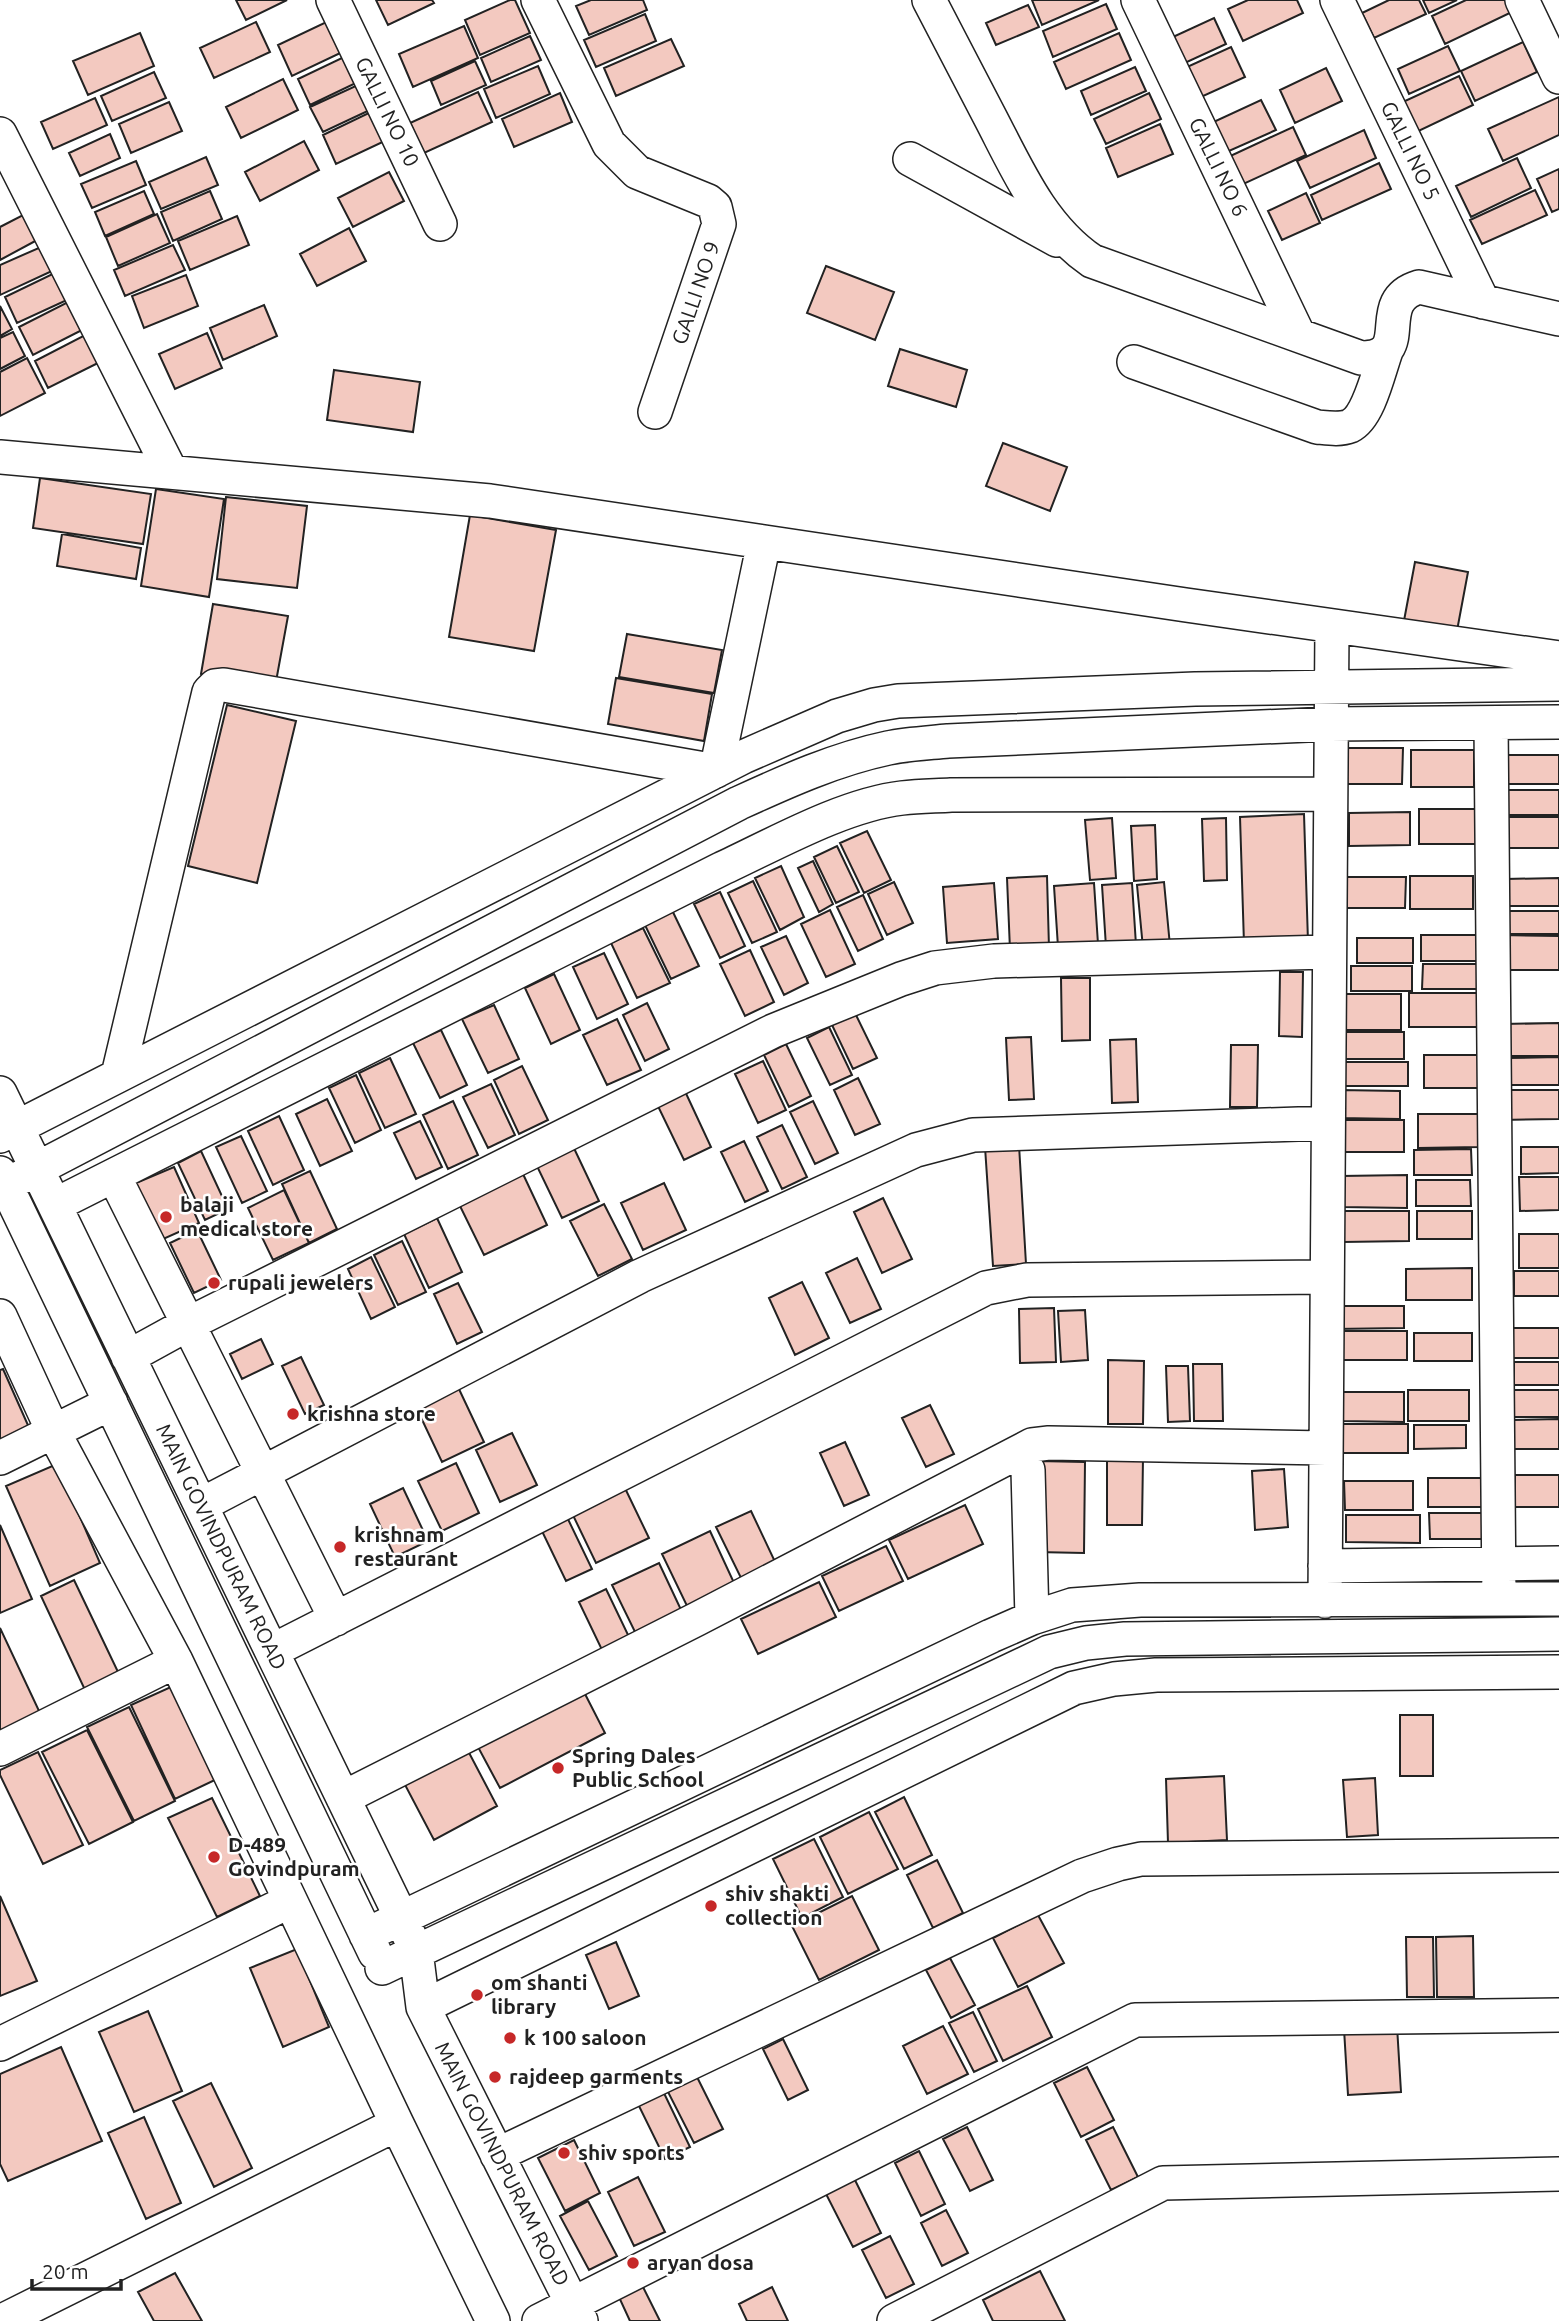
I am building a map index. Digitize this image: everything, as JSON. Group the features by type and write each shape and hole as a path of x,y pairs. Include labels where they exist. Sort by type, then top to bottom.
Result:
{"street":[{"name":"GALLI NO 10","path":"333,0 440,224"},
{"name":"GALLI NO 9","path":"538,0 609,144 637,172 708,201 717,213 719,224 716,234 655,412"},
{"path":"929,0 1020,176 1047,219 1072,247"},
{"name":"GALLI NO 6","path":"1138,0 1298,334"},
{"name":"GALLI NO 5","path":"1337,0 1483,302"},
{"path":"1522,0 1559,77"},
{"path":"0,134 171,472"},
{"path":"910,159 1072,247 1092,261 1362,358 1372,358 1386,351"},
{"path":"1134,362 1317,427 1333,429 1349,426 1363,415 1386,351 1392,342 1394,309 1407,291 1419,287 1429,288 1559,319"},
{"path":"0,457 490,501 1559,658"},
{"path":"716,771 764,542"},
{"path":"1325,1601 1332,626"},
{"path":"8,1132 716,771 837,716 874,705 898,701 1330,686 1559,684"},
{"path":"118,1075 209,692 215,686 224,685 716,771"},
{"path":"3,1179 37,1169 739,803 787,781 835,764 887,749 948,741 1330,724 1559,722"},
{"path":"1490,723 1499,1600"},
{"path":"55,1205 721,869 793,835 868,806 901,798 951,795 1329,794"},
{"path":"128,1357 188,1324 772,1031 901,979 935,968 994,961 1328,952"},
{"name":"MAIN GOVINDPURAM ROAD","path":"0,1093 8,1132 37,1169 401,1917 416,1951 423,2007 576,2313"},
{"path":"201,1504 640,1276 916,1150 973,1135 1327,1123"},
{"path":"114,1176 335,1619"},
{"name":"MAIN GOVINDPURAM ROAD","path":"3,1179 382,1968 423,2007"},
{"path":"272,1651 986,1288 1027,1280 1326,1277"},
{"path":"0,1316 53,1431 176,1661 493,2321"},
{"path":"0,1458 111,1403"},
{"path":"343,1797 1032,1446 1049,1443 1326,1448"},
{"path":"1028,1470 1032,1618"},
{"path":"1325,1566 1559,1563"},
{"path":"366,1934 1032,1618 1072,1605 1140,1600 1559,1599"},
{"path":"382,1968 1049,1652 1086,1643 1125,1640 1559,1634"},
{"path":"0,1749 176,1661"},
{"path":"423,2007 1074,1688 1114,1679 1156,1675 1559,1672"},
{"path":"497,2155 1082,1876 1118,1864 1141,1859 1559,1855"},
{"path":"0,2044 290,1901"},
{"path":"539,2321 576,2313 1135,2020 1559,2015"},
{"path":"2,2321 397,2124"},
{"path":"894,2321 1163,2183 1559,2174"}],"building":[{"path":"236,0 287,0 246,20"},
{"path":"376,0 432,0 434,3 388,25"},
{"path":"515,0 530,33 480,55 465,20"},
{"path":"591,0 643,0 647,10 589,35 576,6"},
{"path":"1032,0 1099,0 1042,25"},
{"path":"1248,0 1297,0 1303,13 1243,41 1228,9"},
{"path":"1389,0 1419,0 1426,14 1374,38 1362,13"},
{"path":"1423,0 1457,0 1429,13"},
{"path":"1466,0 1509,0 1514,11 1445,44 1432,16"},
{"path":"1106,4 1117,29 1053,57 1043,31"},
{"path":"1028,5 1039,27 996,45 986,23"},
{"path":"645,14 656,41 596,67 584,40"},
{"path":"339,16 353,47 292,76 278,45"},
{"path":"1214,18 1226,44 1174,68 1162,42"},
{"path":"256,22 270,52 214,78 200,48"},
{"path":"464,26 478,58 413,87 399,54"},
{"path":"140,33 154,66 88,95 73,61"},
{"path":"1119,33 1131,60 1066,89 1054,62"},
{"path":"530,36 541,60 491,82 481,58"},
{"path":"671,39 684,66 616,96 604,68"},
{"path":"1523,42 1537,72 1475,101 1461,71"},
{"path":"1448,46 1460,71 1409,94 1398,69"},
{"path":"1231,47 1245,77 1190,102 1176,72"},
{"path":"346,56 358,82 310,105 298,79"},
{"path":"475,61 486,85 441,105 431,81"},
{"path":"538,66 550,94 496,118 484,89"},
{"path":"1135,67 1146,91 1091,115 1081,91"},
{"path":"1326,68 1342,101 1295,123 1280,90"},
{"path":"154,72 166,98 112,121 101,96"},
{"path":"1459,76 1473,105 1406,137 1392,107"},
{"path":"283,79 298,110 241,138 226,107"},
{"path":"360,84 372,109 323,132 310,107"},
{"path":"478,92 492,122 424,153 410,123"},
{"path":"560,93 572,122 514,147 502,119"},
{"path":"1149,93 1161,119 1106,144 1094,119"},
{"path":"1559,97 1559,135 1503,161 1488,129"},
{"path":"95,98 107,125 53,149 41,122"},
{"path":"1261,100 1276,130 1220,155 1207,125"},
{"path":"169,102 182,131 131,153 119,124"},
{"path":"375,110 389,139 336,164 323,135"},
{"path":"1160,124 1173,154 1118,177 1106,148"},
{"path":"1293,127 1306,155 1239,186 1226,158"},
{"path":"1364,130 1376,158 1310,188 1297,161"},
{"path":"110,134 120,158 80,176 69,153"},
{"path":"304,141 319,170 260,201 245,172"},
{"path":"206,157 218,185 161,209 149,182"},
{"path":"1517,158 1531,188 1471,217 1456,186"},
{"path":"136,161 146,185 92,208 81,184"},
{"path":"1379,163 1391,189 1322,220 1311,195"},
{"path":"1559,169 1559,209 1552,212 1537,179"},
{"path":"389,172 404,201 353,227 338,198"},
{"path":"1535,190 1547,215 1482,244 1470,220"},
{"path":"144,191 154,214 105,236 95,212"},
{"path":"210,191 222,219 173,241 161,212"},
{"path":"1306,193 1320,223 1282,240 1268,211"},
{"path":"25,214 39,239 0,260 0,227"},
{"path":"157,214 170,243 118,266 106,237"},
{"path":"237,216 249,245 190,270 178,241"},
{"path":"349,228 366,261 317,286 300,254"},
{"path":"173,245 185,270 125,296 114,270"},
{"path":"41,247 52,271 0,295 0,265"},
{"path":"826,266 894,292 875,340 807,313"},
{"path":"67,267 80,294 17,323 5,297"},
{"path":"186,275 198,306 144,328 132,296"},
{"path":"70,301 84,329 33,355 19,327"},
{"path":"264,305 277,336 223,360 210,328"},
{"path":"0,306 12,329 0,336"},
{"path":"13,332 25,356 0,369 0,338"},
{"path":"89,333 104,360 48,388 35,361"},
{"path":"207,333 222,368 175,389 159,354"},
{"path":"900,349 967,370 956,407 888,386"},
{"path":"27,358 45,393 0,416 0,372"},
{"path":"334,370 420,382 413,432 327,420"},
{"path":"1003,443 1067,467 1050,511 986,486"},
{"path":"40,478 151,494 143,544 33,528"},
{"path":"156,489 224,499 209,597 141,586"},
{"path":"226,497 307,506 297,588 217,579"},
{"path":"470,515 556,530 534,651 449,637"},
{"path":"62,534 141,548 136,579 57,566"},
{"path":"1415,562 1468,572 1456,636 1403,626"},
{"path":"213,604 288,616 275,687 201,674"},
{"path":"627,634 722,650 714,693 619,677"},
{"path":"616,678 712,694 704,741 608,724"},
{"path":"227,705 296,721 257,883 188,866"},
{"path":"1337,748 1403,748 1402,784 1337,784"},
{"path":"1411,750 1474,750 1474,787 1411,787"},
{"path":"1505,755 1559,755 1559,784 1505,784"},
{"path":"1507,790 1559,790 1559,815 1507,815"},
{"path":"1419,809 1477,809 1477,844 1419,844"},
{"path":"1410,812 1410,845 1349,846 1349,813"},
{"path":"1304,814 1308,942 1244,944 1240,817"},
{"path":"1496,817 1559,817 1559,848 1496,848"},
{"path":"1112,818 1116,878 1090,880 1085,820"},
{"path":"1226,818 1227,880 1204,881 1202,819"},
{"path":"1155,825 1157,879 1134,881 1131,826"},
{"path":"867,831 891,880 864,893 840,843"},
{"path":"837,846 859,892 836,903 814,857"},
{"path":"813,861 833,904 819,912 798,868"},
{"path":"781,866 804,917 780,930 755,878"},
{"path":"1047,876 1049,948 1010,950 1007,878"},
{"path":"1410,876 1473,876 1473,909 1410,909"},
{"path":"1334,877 1406,877 1405,908 1334,908"},
{"path":"1559,878 1559,906 1506,906 1506,879"},
{"path":"753,881 777,932 752,943 728,893"},
{"path":"894,882 913,923 887,935 868,894"},
{"path":"1164,882 1170,946 1143,948 1137,885"},
{"path":"994,883 998,939 947,943 943,887"},
{"path":"1094,883 1098,944 1058,947 1054,886"},
{"path":"1132,883 1136,945 1106,947 1102,885"},
{"path":"720,892 745,946 720,958 694,904"},
{"path":"863,895 883,939 858,951 837,907"},
{"path":"671,908 699,966 671,979 643,921"},
{"path":"830,910 855,964 826,977 801,924"},
{"path":"1508,911 1559,911 1559,934 1508,934"},
{"path":"643,928 670,983 637,998 611,943"},
{"path":"1421,935 1478,935 1479,961 1421,961"},
{"path":"1501,935 1559,936 1559,970 1501,970"},
{"path":"786,936 808,983 784,995 761,947"},
{"path":"1357,938 1413,938 1413,963 1357,963"},
{"path":"750,950 774,1002 745,1016 720,964"},
{"path":"604,953 628,1004 597,1019 573,967"},
{"path":"1423,964 1480,964 1480,989 1422,989"},
{"path":"1351,966 1412,966 1412,991 1351,991"},
{"path":"1280,972 1303,972 1302,1037 1279,1036"},
{"path":"554,974 580,1030 551,1044 525,988"},
{"path":"1061,978 1090,978 1090,1040 1062,1041"},
{"path":"1409,993 1478,993 1479,1027 1409,1027"},
{"path":"1328,994 1401,994 1401,1030 1328,1030"},
{"path":"647,1003 669,1049 645,1061 623,1015"},
{"path":"494,1005 519,1059 488,1073 462,1019"},
{"path":"855,1013 877,1058 853,1069 832,1025"},
{"path":"617,1019 641,1070 607,1085 583,1035"},
{"path":"1559,1023 1559,1056 1503,1056 1503,1024"},
{"path":"829,1027 852,1075 830,1085 807,1038"},
{"path":"441,1030 467,1085 440,1098 413,1043"},
{"path":"1340,1032 1404,1032 1404,1059 1340,1059"},
{"path":"1031,1037 1034,1099 1009,1100 1006,1038"},
{"path":"1136,1039 1138,1102 1112,1103 1110,1040"},
{"path":"786,1044 811,1096 789,1107 764,1055"},
{"path":"1231,1045 1258,1045 1257,1107 1230,1107"},
{"path":"1424,1055 1484,1055 1484,1088 1424,1088"},
{"path":"1559,1057 1559,1085 1507,1085 1507,1058"},
{"path":"390,1058 416,1114 385,1128 359,1073"},
{"path":"763,1061 786,1110 758,1123 735,1074"},
{"path":"1343,1062 1408,1062 1408,1086 1343,1086"},
{"path":"522,1066 548,1120 519,1134 494,1080"},
{"path":"356,1075 381,1130 355,1143 329,1088"},
{"path":"858,1078 880,1124 855,1135 834,1090"},
{"path":"491,1084 515,1135 488,1148 463,1097"},
{"path":"683,1087 711,1147 684,1160 655,1100"},
{"path":"1339,1090 1400,1091 1400,1119 1339,1118"},
{"path":"1501,1090 1559,1090 1559,1119 1500,1120"},
{"path":"327,1099 352,1151 320,1166 296,1114"},
{"path":"453,1101 478,1155 448,1169 423,1115"},
{"path":"813,1101 838,1153 815,1164 790,1112"},
{"path":"1418,1114 1480,1114 1480,1147 1418,1148"},
{"path":"279,1116 304,1170 273,1185 248,1131"},
{"path":"1338,1120 1404,1120 1404,1152 1338,1152"},
{"path":"420,1121 442,1167 416,1179 394,1133"},
{"path":"782,1125 807,1177 782,1189 757,1137"},
{"path":"241,1136 267,1191 242,1203 216,1147"},
{"path":"744,1141 768,1191 745,1202 721,1152"},
{"path":"572,1144 599,1201 562,1218 535,1162"},
{"path":"1019,1145 1026,1264 993,1266 985,1147"},
{"path":"1521,1147 1559,1147 1559,1173 1521,1174"},
{"path":"1471,1149 1472,1175 1414,1175 1414,1150"},
{"path":"201,1151 228,1209 205,1220 178,1163"},
{"path":"174,1167 199,1223 161,1240 136,1183"},
{"path":"310,1171 337,1229 309,1243 282,1184"},
{"path":"523,1174 547,1225 484,1255 459,1204"},
{"path":"1407,1175 1407,1208 1341,1207 1341,1176"},
{"path":"1519,1177 1559,1177 1559,1210 1520,1211"},
{"path":"1416,1180 1470,1180 1471,1206 1416,1206"},
{"path":"664,1183 686,1230 643,1250 621,1203"},
{"path":"284,1190 309,1243 273,1260 248,1208"},
{"path":"883,1198 912,1259 882,1273 854,1212"},
{"path":"604,1204 632,1259 598,1276 570,1221"},
{"path":"1344,1211 1409,1211 1409,1241 1343,1242"},
{"path":"1417,1211 1472,1211 1472,1239 1417,1239"},
{"path":"437,1218 462,1272 429,1288 404,1234"},
{"path":"197,1230 221,1280 194,1293 170,1243"},
{"path":"1519,1234 1559,1234 1559,1268 1519,1268"},
{"path":"402,1241 426,1292 398,1305 374,1255"},
{"path":"371,1257 395,1307 371,1319 348,1269"},
{"path":"857,1258 881,1309 850,1323 826,1273"},
{"path":"1472,1268 1472,1300 1406,1300 1406,1269"},
{"path":"1514,1271 1559,1271 1559,1296 1514,1296"},
{"path":"802,1282 829,1338 795,1355 769,1298"},
{"path":"458,1283 482,1332 457,1344 434,1294"},
{"path":"1334,1306 1404,1306 1404,1328 1334,1329"},
{"path":"1054,1308 1056,1362 1020,1363 1019,1309"},
{"path":"1085,1310 1088,1360 1061,1362 1058,1311"},
{"path":"1508,1328 1559,1328 1559,1358 1508,1358"},
{"path":"1330,1331 1407,1331 1407,1360 1330,1360"},
{"path":"1414,1333 1472,1333 1472,1361 1414,1361"},
{"path":"261,1339 273,1364 242,1379 230,1354"},
{"path":"301,1357 324,1405 305,1414 282,1366"},
{"path":"1108,1360 1144,1361 1143,1424 1108,1424"},
{"path":"1514,1362 1559,1362 1559,1385 1514,1385"},
{"path":"1193,1364 1222,1364 1223,1421 1194,1421"},
{"path":"1166,1366 1188,1366 1190,1421 1168,1422"},
{"path":"3,1369 31,1432 0,1446 0,1370"},
{"path":"458,1387 484,1442 442,1462 416,1407"},
{"path":"1408,1390 1469,1390 1469,1421 1408,1421"},
{"path":"1506,1390 1559,1390 1559,1417 1506,1417"},
{"path":"1342,1392 1404,1392 1404,1422 1342,1421"},
{"path":"930,1405 954,1454 926,1467 902,1418"},
{"path":"1559,1419 1559,1449 1513,1449 1513,1420"},
{"path":"1336,1424 1408,1424 1408,1453 1336,1453"},
{"path":"1414,1425 1466,1425 1466,1448 1414,1449"},
{"path":"512,1433 537,1485 500,1502 476,1450"},
{"path":"845,1442 869,1495 844,1506 820,1453"},
{"path":"1107,1458 1143,1458 1142,1525 1107,1525"},
{"path":"1038,1461 1085,1462 1084,1553 1036,1552"},
{"path":"456,1463 479,1513 442,1531 418,1481"},
{"path":"57,1464 100,1563 50,1586 6,1486"},
{"path":"1284,1469 1288,1527 1255,1530 1252,1471"},
{"path":"1515,1475 1559,1475 1559,1507 1514,1507"},
{"path":"1428,1478 1489,1478 1489,1507 1428,1507"},
{"path":"1344,1481 1413,1481 1413,1510 1345,1510"},
{"path":"623,1484 649,1538 596,1563 570,1509"},
{"path":"403,1488 428,1541 395,1557 370,1504"},
{"path":"965,1505 983,1544 908,1579 889,1540"},
{"path":"751,1511 777,1566 743,1582 716,1527"},
{"path":"1429,1513 1489,1513 1489,1539 1430,1539"},
{"path":"566,1515 592,1569 566,1581 540,1527"},
{"path":"1346,1515 1420,1515 1420,1543 1346,1542"},
{"path":"0,1525 32,1599 0,1613"},
{"path":"710,1531 735,1585 688,1608 662,1554"},
{"path":"886,1546 903,1581 839,1611 822,1576"},
{"path":"659,1563 683,1614 637,1636 612,1585"},
{"path":"74,1580 119,1674 85,1690 41,1596"},
{"path":"819,1582 836,1617 758,1654 741,1619"},
{"path":"606,1589 630,1639 603,1652 579,1602"},
{"path":"0,1628 40,1713 0,1732"},
{"path":"173,1686 217,1779 175,1799 131,1705"},
{"path":"584,1692 605,1733 500,1788 478,1747"},
{"path":"129,1707 175,1801 134,1821 87,1727"},
{"path":"1400,1715 1433,1715 1433,1776 1400,1776"},
{"path":"87,1730 133,1822 89,1844 42,1752"},
{"path":"466,1747 497,1806 434,1840 403,1781"},
{"path":"38,1752 83,1845 43,1864 0,1775 0,1770"},
{"path":"1224,1776 1227,1840 1168,1843 1166,1779"},
{"path":"1375,1778 1378,1835 1347,1837 1343,1780"},
{"path":"904,1797 932,1855 904,1869 875,1812"},
{"name":"D-489 Govindpuram","path":"212,1798 260,1896 217,1917 168,1818"},
{"path":"869,1812 898,1869 848,1894 820,1837"},
{"path":"814,1839 843,1897 802,1918 773,1859"},
{"path":"937,1860 963,1913 933,1928 907,1875"},
{"path":"0,1896 37,1981 0,1996"},
{"path":"852,1896 879,1950 819,1980 792,1926"},
{"path":"1038,1915 1064,1963 1018,1987 993,1938"},
{"path":"1473,1936 1474,1997 1437,1997 1436,1937"},
{"path":"1406,1937 1433,1937 1434,1997 1407,1997"},
{"path":"616,1942 639,1996 609,2009 586,1955"},
{"path":"297,1949 329,2027 283,2047 250,1968"},
{"path":"950,1958 975,2005 951,2018 926,1970"},
{"path":"1027,1986 1052,2037 1003,2061 978,2009"},
{"path":"148,2011 182,2091 134,2112 99,2032"},
{"path":"973,2012 997,2061 974,2072 949,2023"},
{"path":"943,2026 968,2074 927,2094 903,2046"},
{"path":"1397,2026 1401,2092 1348,2095 1344,2029"},
{"path":"783,2039 808,2090 788,2100 763,2049"},
{"path":"61,2047 102,2141 8,2181 0,2164 0,2074"},
{"path":"1087,2067 1114,2120 1081,2137 1054,2083"},
{"path":"695,2073 723,2129 694,2143 666,2088"},
{"path":"211,2083 252,2168 214,2187 173,2101"},
{"path":"662,2089 690,2147 665,2159 637,2102"},
{"path":"144,2117 181,2203 146,2219 108,2133"},
{"path":"967,2127 993,2180 970,2191 943,2139"},
{"path":"1113,2127 1138,2177 1111,2190 1086,2140"},
{"path":"574,2140 600,2193 565,2211 538,2158"},
{"path":"919,2151 945,2204 921,2216 895,2163"},
{"path":"853,2176 881,2233 853,2247 824,2190"},
{"path":"638,2177 665,2232 634,2246 608,2192"},
{"path":"588,2201 617,2256 589,2270 560,2216"},
{"path":"946,2210 968,2253 942,2266 921,2223"},
{"path":"890,2236 914,2284 886,2298 862,2250"},
{"path":"1040,2271 1065,2321 993,2321 983,2300"},
{"path":"175,2273 202,2321 154,2321 138,2292"},
{"path":"641,2283 660,2321 630,2321 618,2295"},
{"path":"772,2287 788,2321 747,2321 739,2304"}],"place":[{"name":"balaji medical store","path":"166,1217"},
{"name":"rupali jewelers","path":"214,1283"},
{"name":"krishna store","path":"293,1414"},
{"name":"krishnam restaurant","path":"340,1547"},
{"name":"Spring Dales Public School","path":"558,1768"},
{"name":"D-489 Govindpuram","path":"214,1857"},
{"name":"shiv shakti collection","path":"711,1906"},
{"name":"om shanti library","path":"477,1995"},
{"name":"k 100 saloon","path":"510,2038"},
{"name":"rajdeep garments","path":"495,2077"},
{"name":"shiv sports","path":"564,2153"},
{"name":"aryan dosa","path":"633,2263"}]}
